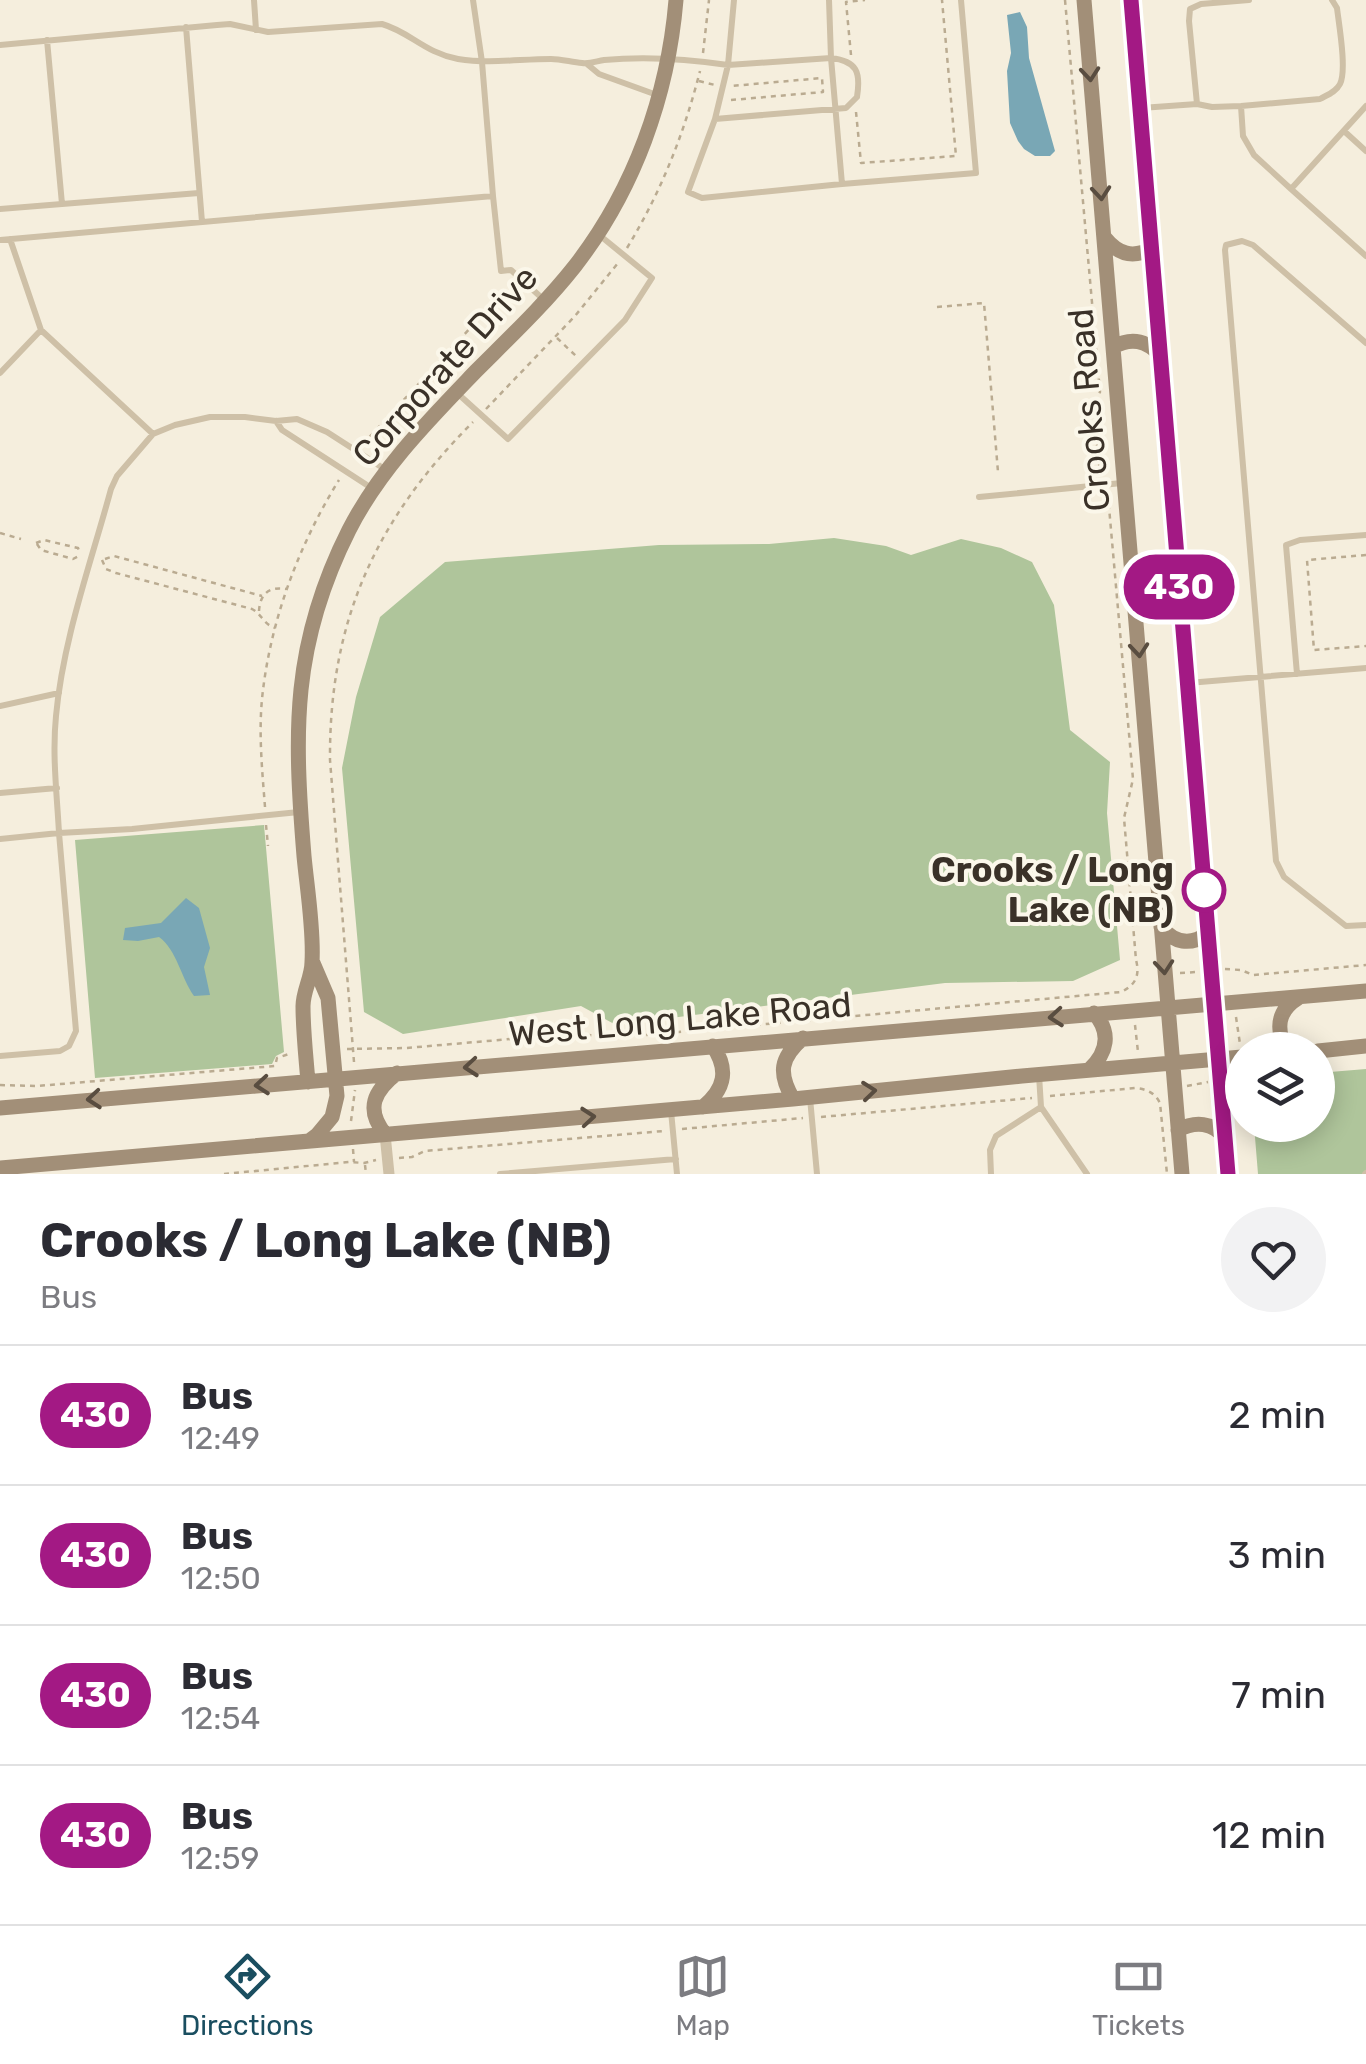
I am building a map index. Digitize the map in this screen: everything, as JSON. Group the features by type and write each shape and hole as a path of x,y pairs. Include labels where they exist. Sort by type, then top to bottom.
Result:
{"main road":[{"name":"Corporate Drive","path":"308,1082 303,1002 312,964 297,728 308,638 321,596 349,530 386,470 545,301 597,234 630,176 659,96 676,0"},
{"name":"Crooks Road","path":"1084,0 1182,1174"},
{"path":"1131,0 1225,1138"},
{"path":"1104,238 1112,248 1128,254 1152,248"},
{"path":"1113,347 1133,340 1148,344 1160,355"},
{"path":"1161,927 1180,941 1194,942 1207,934"},
{"name":"Corporate Drive","path":"308,1141 332,1117 336,1096 328,998 312,964"},
{"name":"West Long Lake Road","path":"0,1108 1366,991"},
{"path":"1279,1032 1286,1006 1302,996"},
{"path":"1089,1070 1098,1062 1106,1043 1104,1026 1094,1014"},
{"path":"802,1098 784,1082 784,1064 792,1047 803,1038"},
{"path":"703,1106 714,1098 724,1078 713,1046"},
{"path":"1335,1049 1366,1046"},
{"path":"0,1168 38,1169 1225,1057"},
{"path":"385,1134 374,1117 374,1100 398,1073"},
{"path":"1178,1130 1203,1124 1220,1131 1225,1138"},
{"path":"1225,1142 1228,1174"}],"street":[{"path":"385,1134 388,1174"}],"lane":[{"path":"254,0 256,30"},
{"path":"473,0 501,271 511,270 545,301"},
{"path":"734,0 728,65 715,119 688,192 702,198 976,173 961,0"},
{"path":"829,0 842,184"},
{"path":"1197,104 1190,8 1249,0"},
{"path":"1140,108 1241,106 1320,99 1339,87 1342,76 1337,8 1332,0"},
{"path":"0,44 230,24 268,32 382,24 442,56 482,62 555,59 586,64 668,59 728,65 831,58 844,59 855,67 858,91 854,102 846,108 715,119"},
{"path":"186,27 202,222"},
{"path":"48,40 62,204"},
{"path":"586,64 598,74 659,96"},
{"path":"1241,106 1243,136 1254,154 1366,256"},
{"path":"1290,188 1366,106"},
{"path":"1344,131 1366,151"},
{"path":"0,210 199,192"},
{"path":"0,240 493,196"},
{"path":"456,392 508,439 626,320 652,278 597,234"},
{"path":"10,239 41,330 153,434"},
{"path":"1366,343 1254,245 1242,241 1226,245 1276,861 1284,876 1346,926 1366,925"},
{"path":"0,373 41,330"},
{"path":"0,1056 60,1050 68,1046 76,1031 59,833 56,720 84,584 118,476 153,434 210,417 276,421 297,418 386,470"},
{"path":"276,421 282,430 374,489"},
{"path":"979,497 1125,483"},
{"path":"1297,674 1286,546 1300,540 1366,536"},
{"path":"1186,683 1366,668"},
{"path":"0,706 59,693"},
{"path":"0,793 57,788"},
{"path":"0,839 300,812"},
{"path":"1039,1074 1041,1107 1087,1174"},
{"path":"802,1098 817,1174"},
{"path":"991,1174 990,1150 996,1136 1041,1107"},
{"path":"671,1109 677,1174"},
{"path":"500,1174 676,1159"}],"path":[{"path":"703,50 709,0"},
{"path":"851,55 846,2 865,0"},
{"path":"860,107 856,111 860,163 956,156 942,0"},
{"path":"1065,0 1100,392 1089,421 1100,474"},
{"path":"629,245 667,172 700,71"},
{"path":"729,100 823,92 822,78 730,86"},
{"path":"697,80 715,85"},
{"path":"486,408 591,298 618,262"},
{"path":"937,306 984,303 998,472"},
{"path":"363,444 474,324"},
{"path":"556,336 578,358"},
{"path":"354,1056 330,760 330,717 338,655 358,589 386,530 422,478 472,423"},
{"path":"265,805 261,721 275,628 308,536 341,476"},
{"path":"345,1049 383,1050 569,1034 623,1037 1120,992 1128,988 1139,974 1124,818 1132,780 1109,507 1102,493"},
{"path":"0,533 22,539"},
{"path":"44,540 78,548 82,555 74,559 41,550 36,543 44,540"},
{"path":"1366,555 1308,560 1314,650 1366,646"},
{"path":"259,612 116,573 106,569 102,560 114,556 262,596"},
{"path":"275,628 265,623 259,612 262,596 272,588 287,589"},
{"path":"266,825 268,846"},
{"path":"1223,969 1252,975 1366,965"},
{"path":"1176,973 1199,972"},
{"path":"1139,974 1145,976"},
{"path":"1128,988 1131,996"},
{"path":"1236,1012 1239,1032"},
{"path":"1134,1021 1138,1054"},
{"path":"0,1085 37,1086 258,1068 275,1066 281,1055 298,1053"},
{"path":"1185,1086 1208,1082"},
{"path":"1049,1096 1141,1086 1152,1090 1160,1103 1166,1174"},
{"path":"350,1125 355,1088"},
{"path":"820,1117 1031,1098"},
{"path":"680,1129 805,1118"},
{"path":"406,1158 424,1151 664,1130"},
{"path":"353,1156 354,1162"},
{"path":"224,1174 366,1162 366,1174"}],"green space":[{"path":"834,538 886,546 911,555 961,539 1001,548 1032,562 1054,605 1070,730 1110,762 1107,813 1120,960 1073,981 945,983 616,1025 581,1006 403,1034 364,1012 342,768 356,697 380,617 445,562 659,545 769,544"},
{"path":"264,825 284,1052 272,1064 95,1078 75,840"},
{"path":"1366,1069 1366,1174 1258,1174 1255,1142 1335,1142 1335,1072"}],"water":[{"path":"1020,12 1027,27 1029,58 1055,151 1050,156 1035,156 1024,149 1010,123 1007,15"},
{"path":"186,898 199,908 210,948 204,967 210,995 194,996 170,949 159,937 123,940 125,928 161,923"}],"bus line":[{"name":"430","path":"1131,0 1228,1174"}],"place":[{"name":"Crooks / Long Lake (NB)","path":"1204,890"}]}
